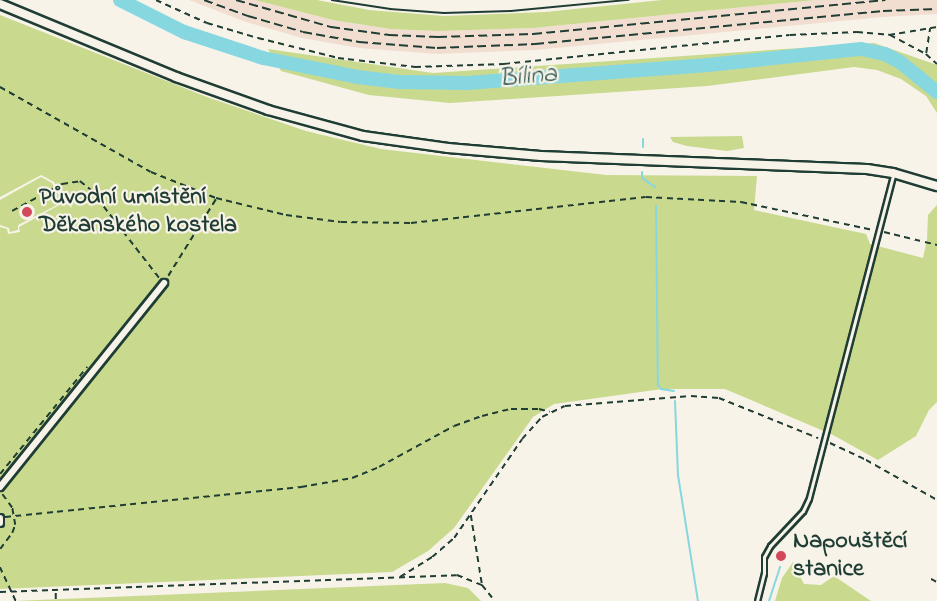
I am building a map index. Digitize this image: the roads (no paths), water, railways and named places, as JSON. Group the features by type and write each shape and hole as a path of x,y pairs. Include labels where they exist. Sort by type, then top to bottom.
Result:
{"street":[{"path":"0,4 210,90 318,126 363,136 429,146 541,156 867,169 893,173 937,186"},
{"path":"0,487 164,283"},
{"path":"0,518 0,524"}],"lane":[{"path":"757,601 764,573 764,557 770,546 803,511 824,441 893,173"}],"waterway":[{"name":"Bílina","path":"120,0 184,32 263,58 357,77 400,82 468,83 708,65 861,49 885,54 900,62 937,92"},
{"path":"643,139 643,147"},
{"path":"642,172 642,178 655,187"},
{"path":"656,206 658,385 661,389 674,391"},
{"path":"675,401 678,475 698,601"},
{"path":"769,601 780,567"}],"tram line":[{"path":"332,0 390,9 444,13 511,11 628,0"}],"railway":[{"path":"204,0 303,32 359,42 437,48 535,44 883,11 937,9"},
{"path":"236,0 331,27 389,35 438,37 533,34 885,0"}],"place":[{"name":"Původní umístění Děkanského kostela","path":"27,212"},
{"name":"Napouštěcí stanice","path":"781,556"}]}
